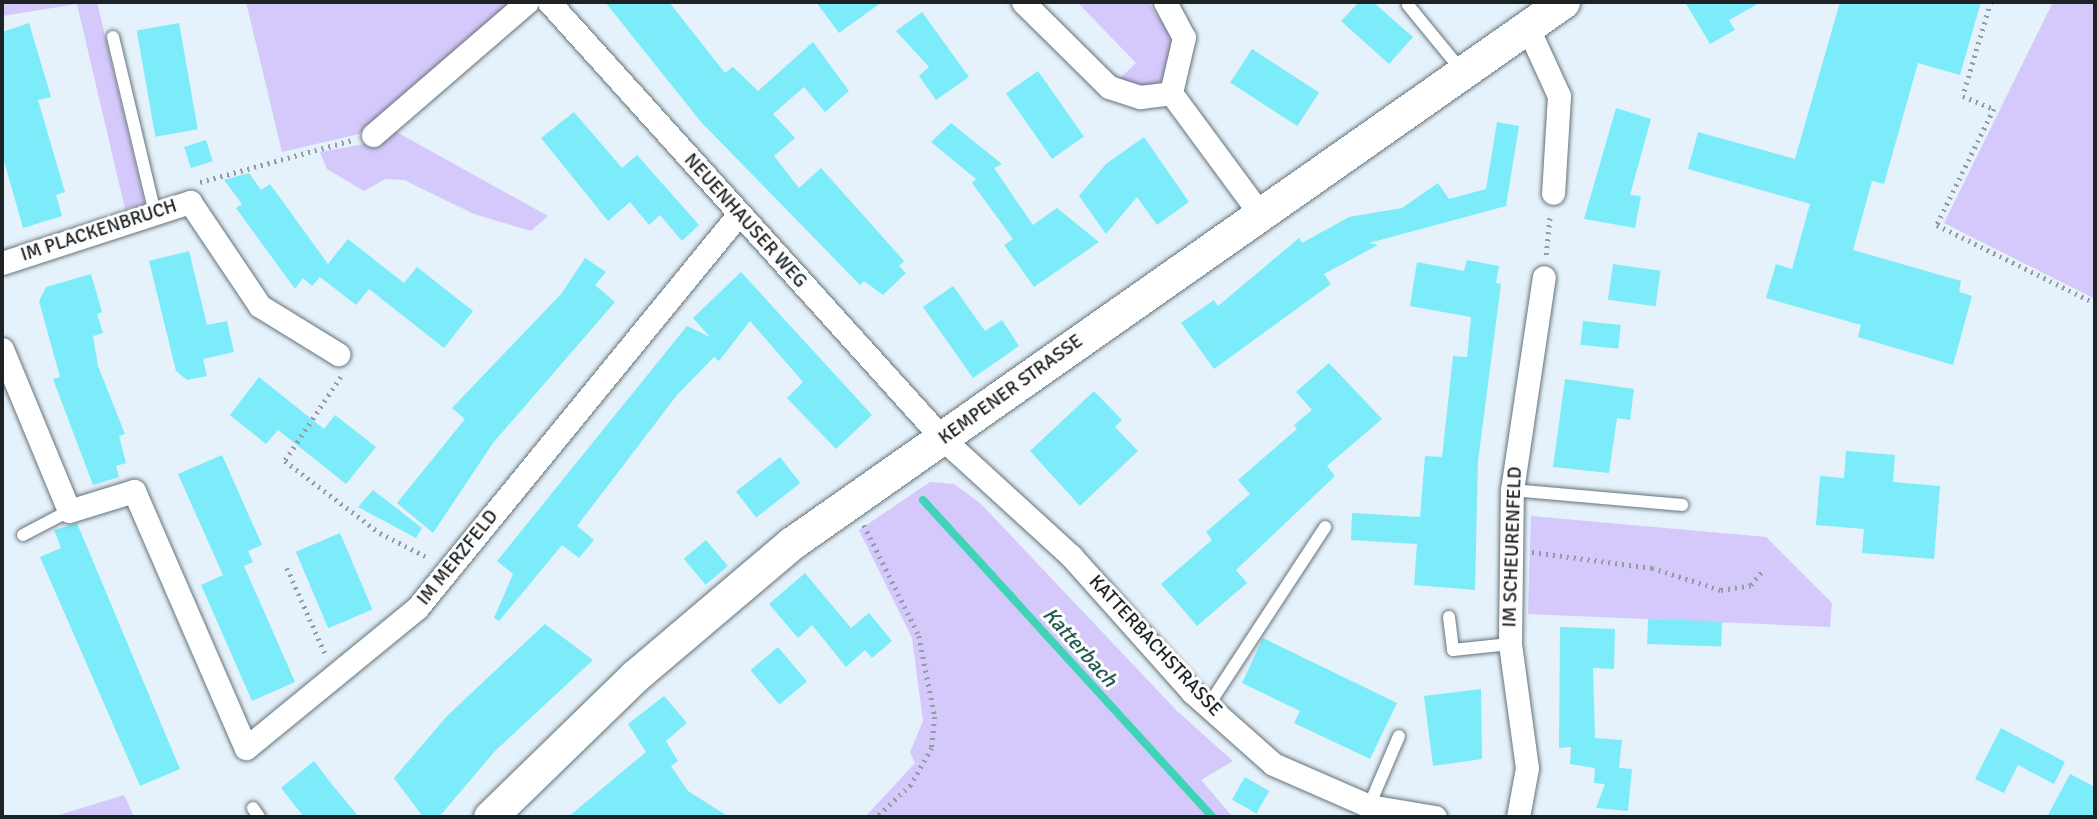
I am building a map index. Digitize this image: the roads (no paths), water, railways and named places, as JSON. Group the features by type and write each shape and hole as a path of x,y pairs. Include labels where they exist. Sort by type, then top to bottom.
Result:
{"main road":[{"name":"KEMPENER STRASSE","path":"490,817 635,676 792,543 943,439 1258,211 1563,2"}],"street":[{"path":"373,135 527,2"},
{"name":"NEUENHAUSER WEG","path":"549,2 738,215 943,439"},
{"path":"1023,2 1108,86 1140,97 1171,93"},
{"path":"1166,2 1184,37 1171,93 1258,211"},
{"path":"1527,26 1559,96 1553,193"},
{"name":"IM PLACKENBRUCH","path":"2,263 190,202 260,306 338,354"},
{"name":"IM MERZFELD","path":"69,511 134,491 246,748 336,678 417,608 738,215"},
{"name":"IM SCHEURENFELD","path":"1518,817 1527,768 1510,644 1512,490 1544,277"},
{"path":"2,349 69,511"},
{"name":"KATTERBACHSTRASSE","path":"943,439 1071,556 1208,706 1273,764 1369,806 1435,817"}],"lane":[{"path":"1408,5 1462,71"},
{"path":"113,37 155,213"},
{"path":"1512,490 1682,505"},
{"path":"23,535 69,511"},
{"path":"1208,706 1325,527"},
{"path":"1449,617 1453,650 1510,644"},
{"path":"1369,806 1399,736"}],"waterway":[{"name":"Katterbach","path":"923,500 1212,817"}]}
